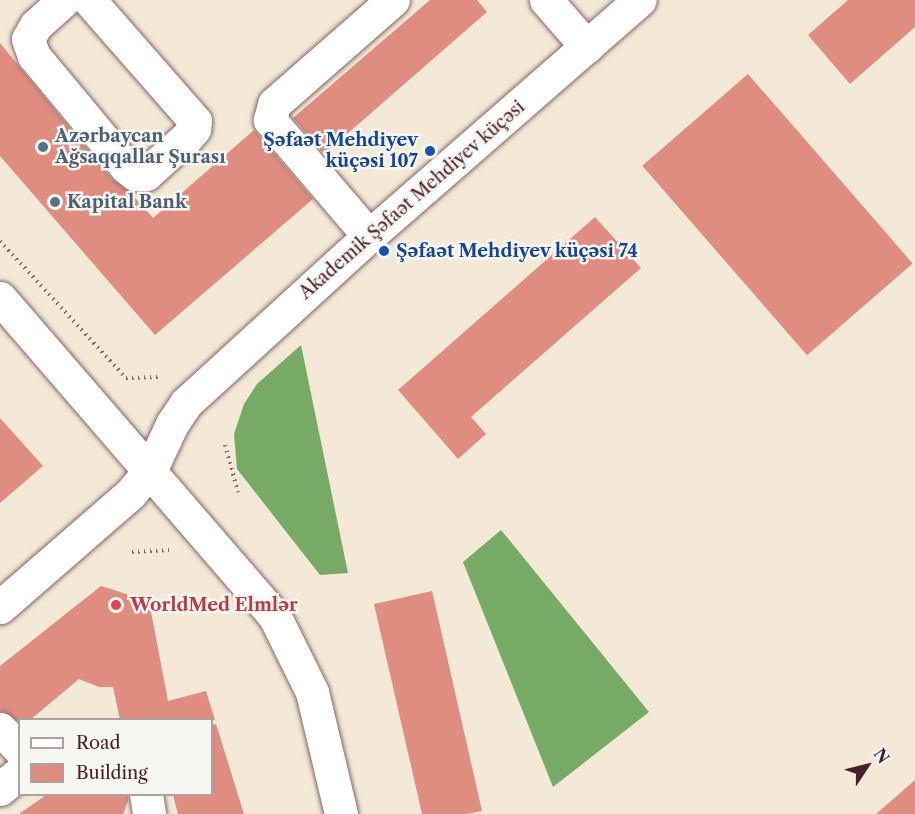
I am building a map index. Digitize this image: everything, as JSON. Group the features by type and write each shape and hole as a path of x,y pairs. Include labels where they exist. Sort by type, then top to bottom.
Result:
{"main road":[{"path":"64,0 36,25 28,39 34,56 126,167 135,174 146,174 187,137 194,129 195,121 89,0"},
{"path":"369,236 270,120 274,104 393,0"},
{"path":"546,0 587,47"},
{"name":"Akademik Şəfaət Mehdiyev küçəsi","path":"151,469 171,423 186,403 369,236 640,0"},
{"path":"0,298 80,387 261,598 294,650 324,729 342,814"},
{"path":"0,607 103,519 151,469"},
{"path":"0,729 18,748"},
{"path":"0,789 18,774"},
{"path":"146,796 149,814"}],"path":[{"path":"0,241 126,378 162,377"},
{"path":"225,445 238,492"},
{"path":"132,552 169,550"}],"green space":[{"path":"301,345 348,573 320,575 237,469 234,434 244,404 257,384"},
{"path":"501,530 649,712 553,787 463,562"}],"building":[{"path":"430,0 477,0 487,12 324,154 293,118"},
{"path":"848,0 915,0 915,27 850,84 808,35"},
{"path":"0,43 112,179 129,191 153,218 254,130 313,199 155,335 0,156"},
{"path":"748,74 913,263 807,355 642,166"},
{"path":"595,217 641,268 471,417 486,434 458,459 398,390"},
{"path":"0,418 43,466 0,503"},
{"path":"101,586 149,601 168,701 206,691 215,720 213,718 120,718 113,687 99,687 79,679 32,718 18,718 18,721 0,711 0,666"},
{"path":"432,591 482,811 467,814 422,814 374,604"},
{"path":"216,724 244,814 178,814 173,796 213,796 213,725"},
{"path":"915,780 915,814 876,814"},
{"path":"45,796 128,796 123,814 19,814"}],"place":[{"name":"Azərbaycan Ağsaqqallar Şurası","path":"43,147"},
{"name":"Şəfaət Mehdiyev küçəsi 107","path":"430,151"},
{"name":"Kapital Bank","path":"55,202"},
{"name":"Şəfaət Mehdiyev küçəsi 74","path":"384,251"},
{"name":"WorldMed Elmlər","path":"116,605"}]}
